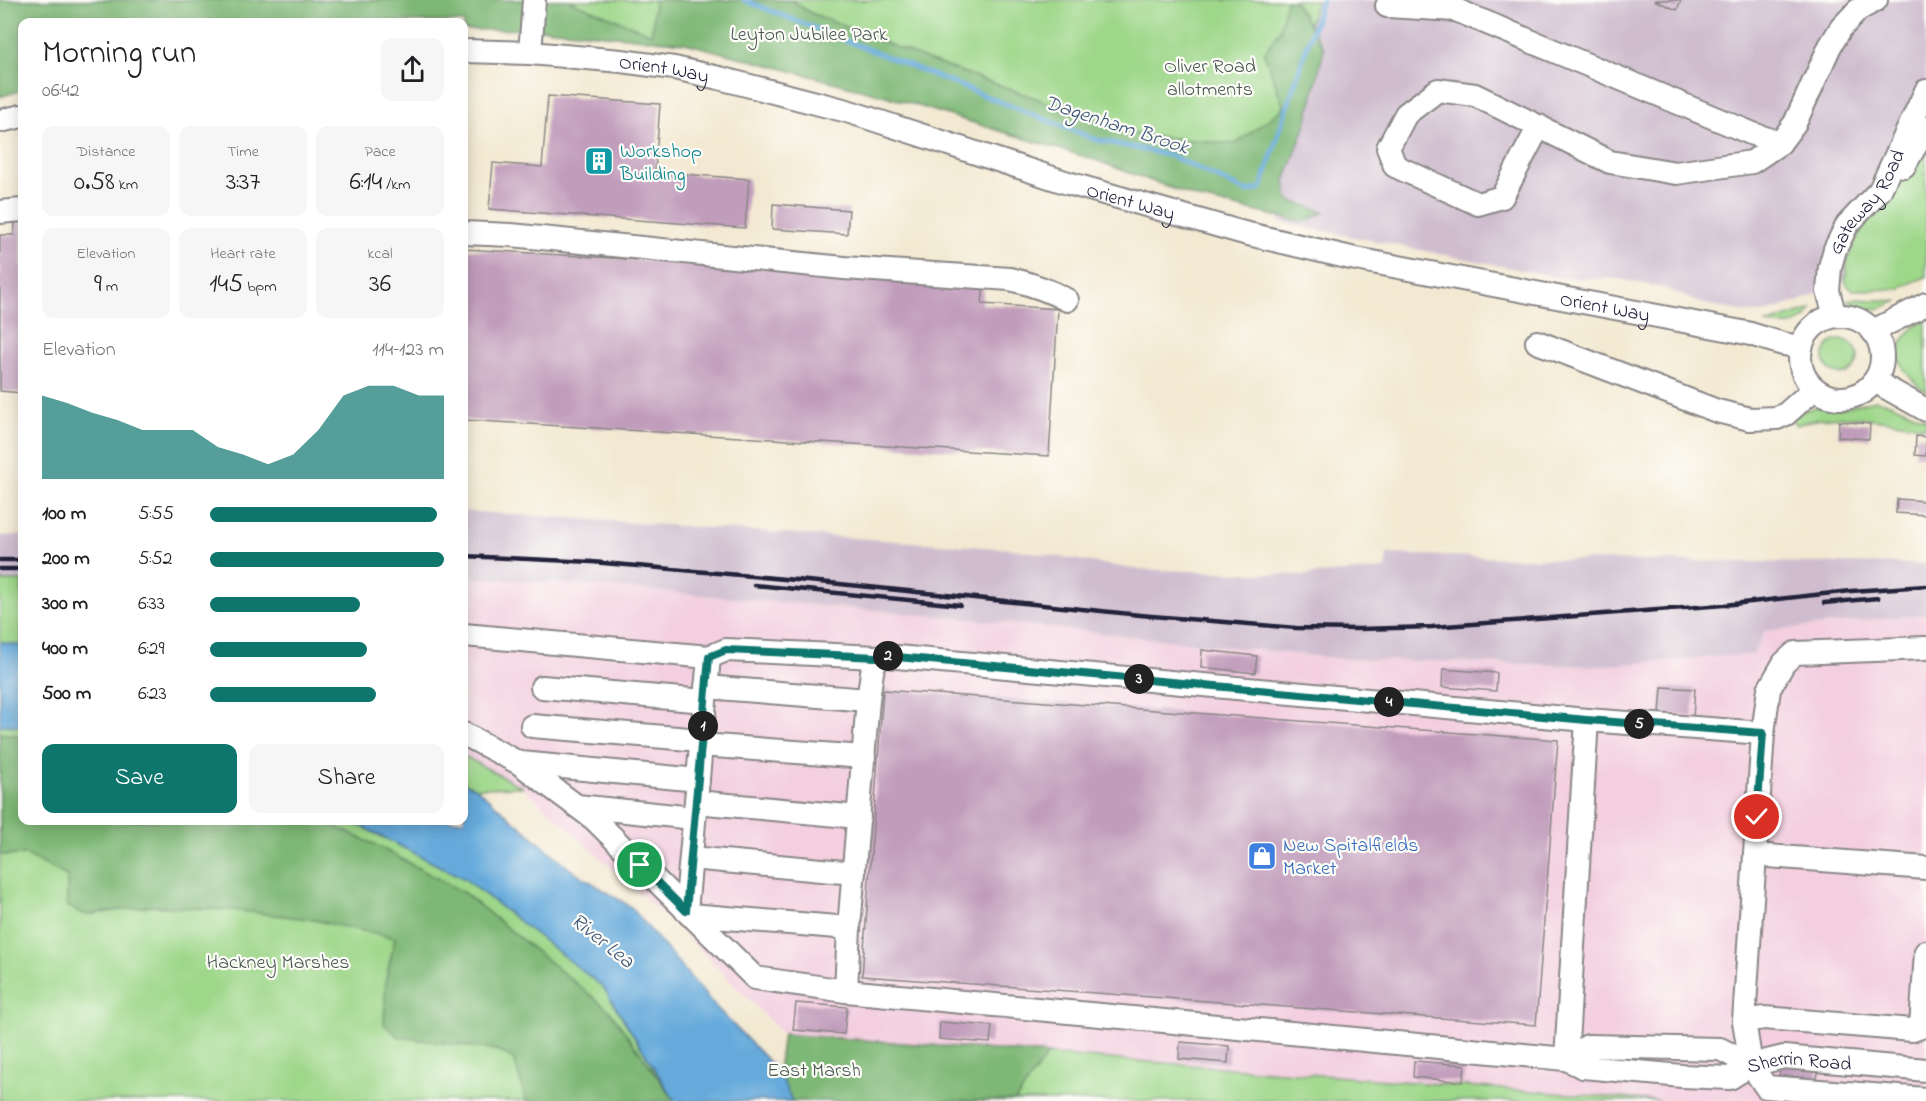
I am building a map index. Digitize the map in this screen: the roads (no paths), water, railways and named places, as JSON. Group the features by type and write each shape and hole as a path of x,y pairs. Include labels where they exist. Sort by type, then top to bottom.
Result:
{"street":[{"path":"530,53 534,0"},
{"path":"1539,126 1502,198 1478,204 1395,166 1388,148 1406,114 1438,90 1475,95 1539,126 1610,162 1676,172 1752,162 1780,143 1795,123 1830,46 1841,28 1858,10 1876,0"},
{"path":"1387,6 1456,10 1742,130 1780,143"},
{"name":"Orient Way","path":"468,51 530,53 621,61 719,78 847,111 1068,183 1244,234 1351,258 1748,333 1801,347"},
{"name":"Gateway Road","path":"1835,316 1828,291 1830,267 1835,249 1847,225 1880,190 1926,91"},
{"path":"0,121 18,117"},
{"path":"1880,190 1893,183 1926,128"},
{"path":"0,212 18,210"},
{"path":"468,233 511,235 844,268 1010,279 1052,291 1067,300"},
{"path":"1873,331 1926,304"},
{"path":"1835,316 1855,318 1873,331 1881,346 1883,359 1876,380 1863,393 1846,399 1827,396 1806,380 1801,367 1801,347 1811,329 1820,322 1835,316"},
{"path":"1537,342 1717,411 1750,419 1777,418 1786,414 1815,389"},
{"path":"1876,380 1926,410"},
{"path":"468,635 709,657 726,650 898,657 1587,720 1763,733"},
{"path":"468,736 519,763 594,819 755,978 846,991 1566,1059 1583,1067 1730,1078 1751,1065 1744,1021 1763,733 1769,689 1784,663 1795,654 1926,648"},
{"path":"688,913 709,657"},
{"path":"846,991 868,699 876,657"},
{"path":"542,687 868,699"},
{"path":"1566,1059 1587,720"},
{"path":"532,726 864,757"},
{"path":"519,763 696,800 859,817"},
{"path":"577,806 696,800"},
{"path":"1755,855 1926,868"},
{"path":"691,858 854,873"},
{"path":"688,913 849,928"},
{"path":"1744,1021 1764,1018 1912,1030 1921,1027 1926,952"},
{"name":"Sherrin Road","path":"1926,1070 1784,1056 1751,1065 1766,1087 1867,1097 1926,1099"}],"water":[{"path":"0,642 18,645 18,726 0,725"},
{"name":"River Lea","path":"468,785 476,788 570,869 631,907 714,1005 778,1071 792,1101 675,1101 603,987 465,879 359,825 468,825"}],"waterway":[{"name":"Dagenham Brook","path":"744,0 1094,139 1172,156 1247,192 1261,188 1322,0"}],"railway":[{"path":"468,556 592,562 1296,628 1432,627 1724,605 1851,591 1926,586"},
{"path":"0,560 18,560"},
{"path":"0,569 18,569"},
{"path":"754,585 960,605"},
{"path":"1824,603 1878,598"}],"place":[{"name":"Workshop Building","path":"599,161"},
{"name":"New Spitalfields Market","path":"1262,856"}],"park label":[{"name":"Leyton Jubilee Park","path":"809,33"},
{"name":"Oliver Road allotments","path":"1210,76"},
{"name":"Hackney Marshes","path":"278,961"},
{"name":"East Marsh","path":"814,1069"}]}
